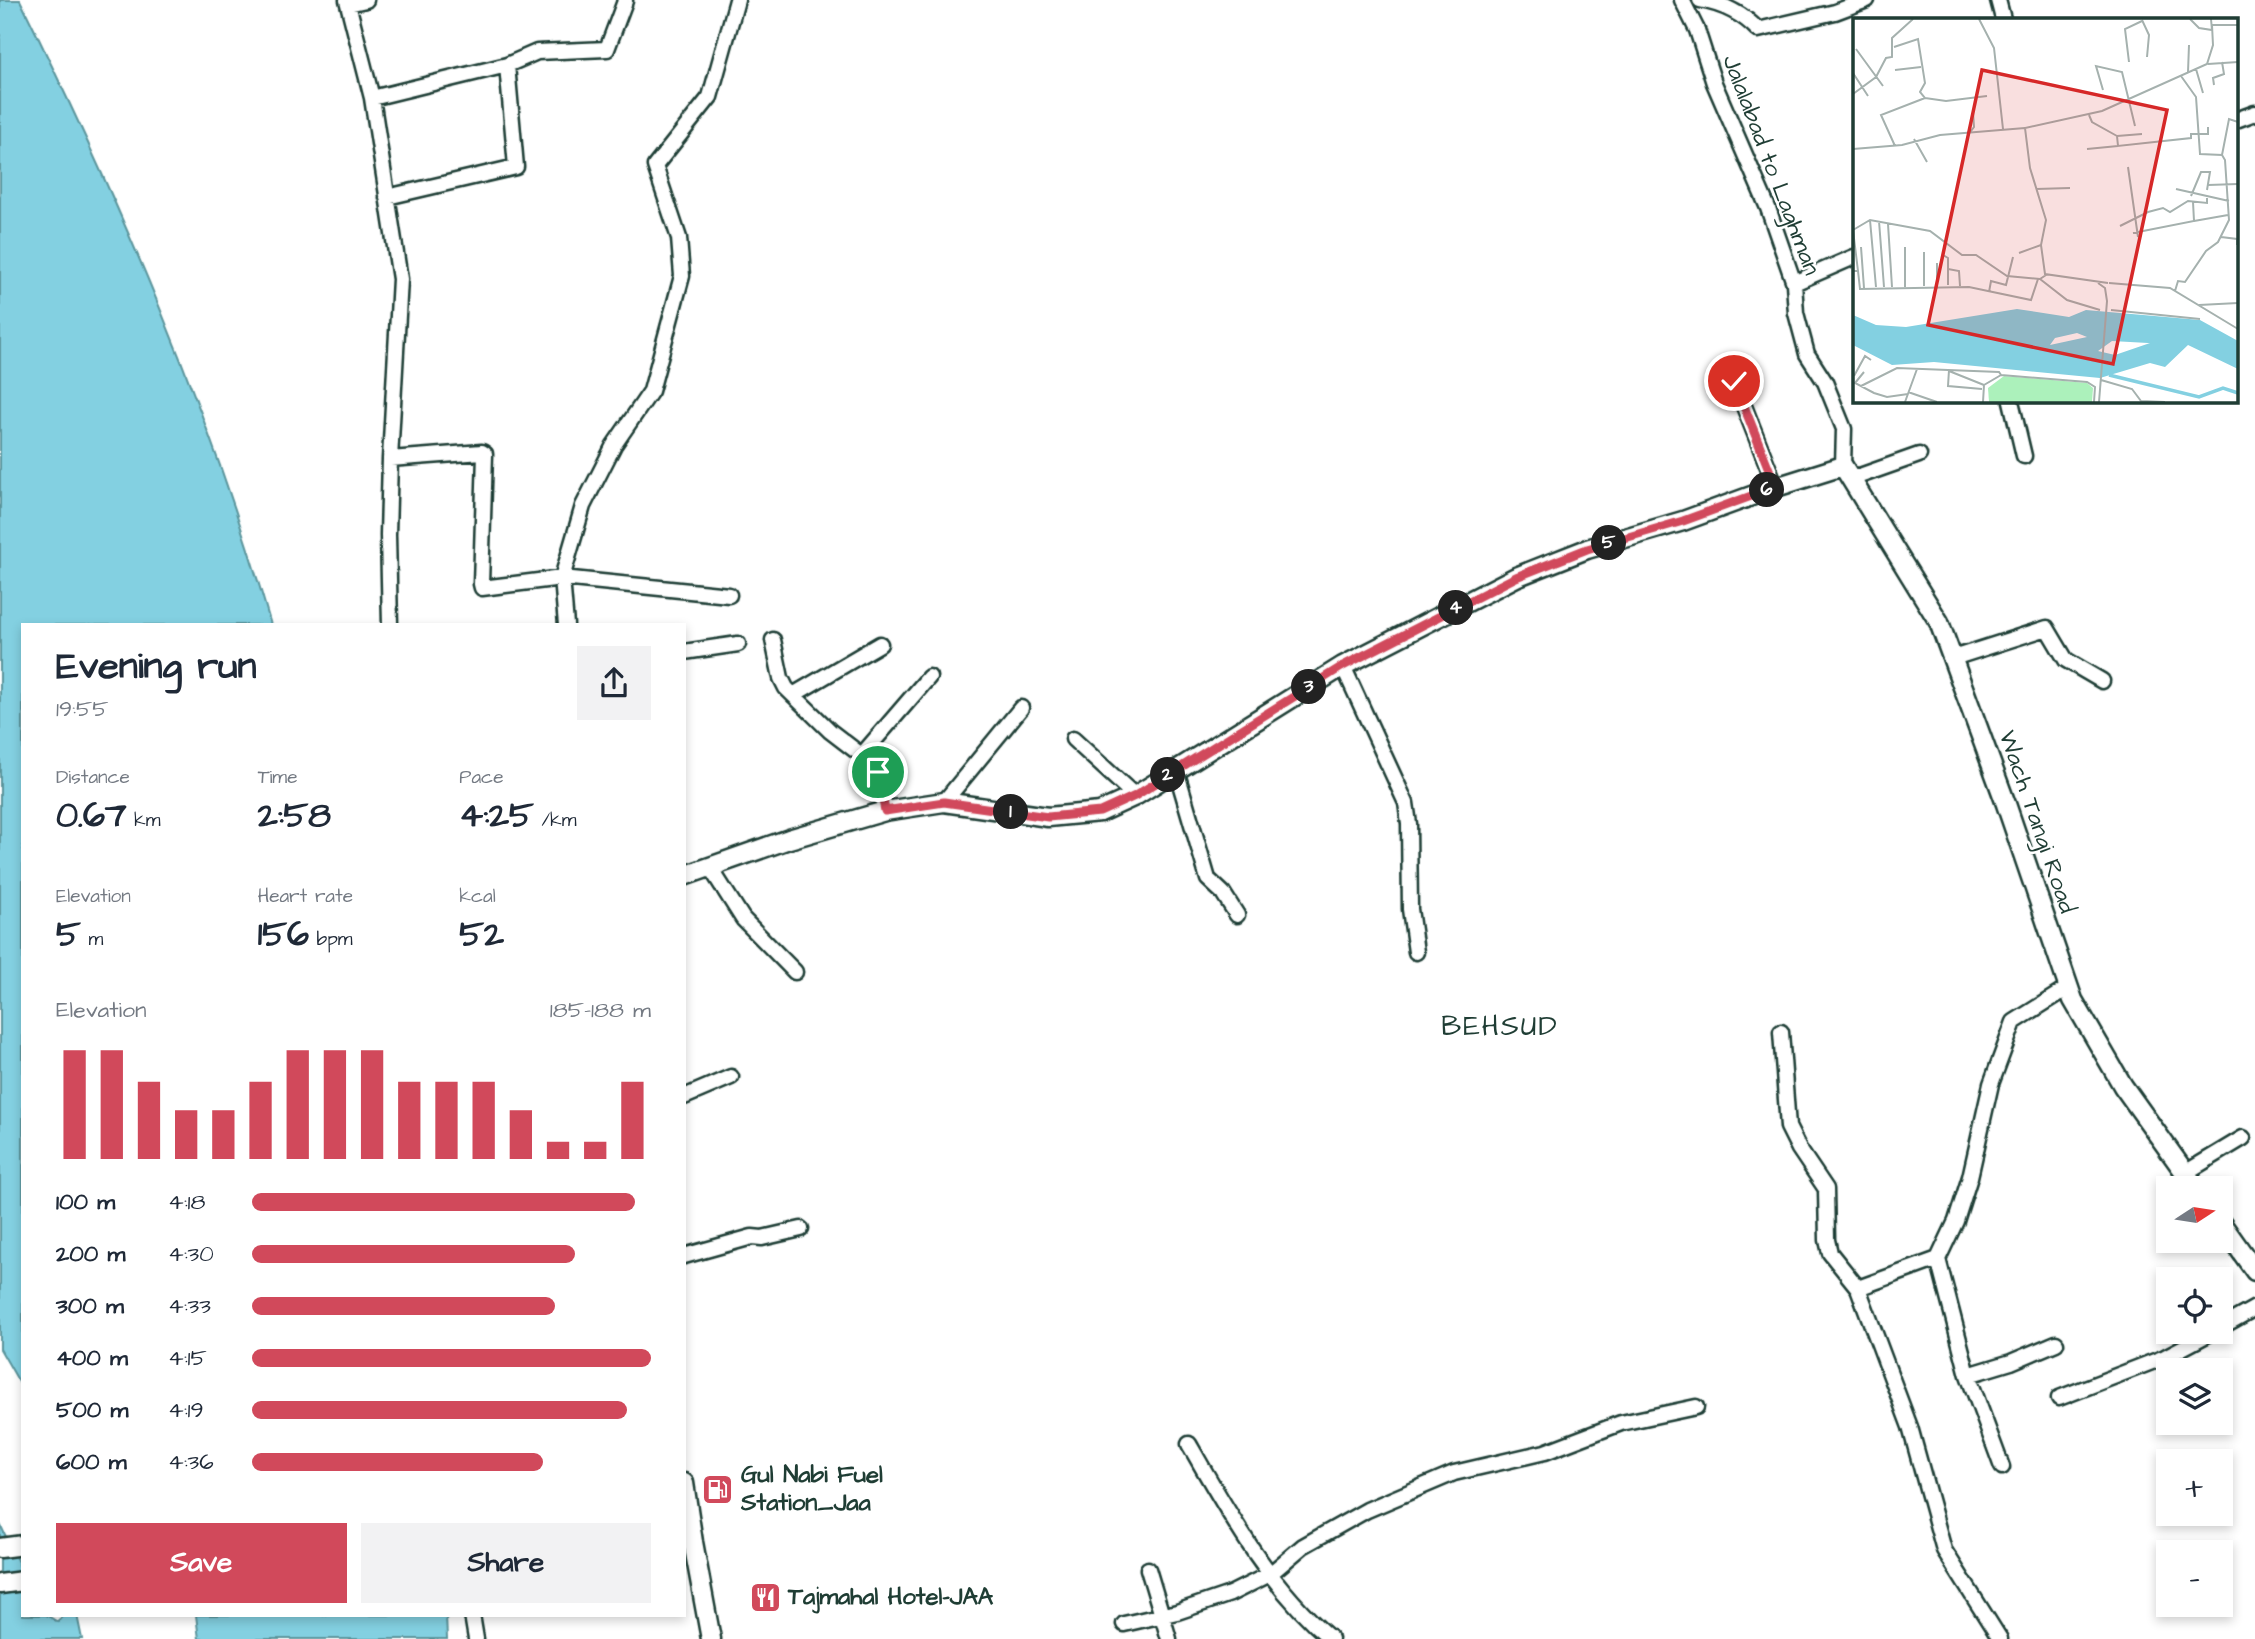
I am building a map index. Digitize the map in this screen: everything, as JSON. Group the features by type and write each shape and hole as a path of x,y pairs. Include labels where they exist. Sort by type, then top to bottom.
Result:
{"main road":[{"path":"686,875 789,838 885,811 944,802 1048,817 1100,812 1135,796 1343,666 1534,568 1587,549 1683,521 1776,487 1847,472"},
{"name":"Wach Tangi Road","path":"1847,472 1939,622 2006,804 2073,1000 2123,1086 2187,1176"},
{"path":"2233,1240 2255,1271"},
{"path":"686,1510 688,1536 711,1639"},
{"path":"0,1548 21,1545"},
{"path":"0,1584 21,1581"}],"street":[{"path":"366,0 347,2 372,98 400,279 390,459 390,623"},
{"path":"566,623 562,579 583,506 614,445 651,391 682,276 679,238 655,166 710,97 737,0"},
{"name":"Jalalabad to Laghman","path":"1682,0 1697,30 1714,83 1768,208 1794,283 1796,313 1807,354 1825,382 1844,429 1847,472"},
{"path":"1699,0 1712,2 1744,16 1758,30 1835,12 1867,0"},
{"path":"1998,0 2003,18"},
{"path":"372,98 507,65 537,52 607,49 625,1"},
{"path":"387,197 516,167 507,65"},
{"path":"2238,119 2255,113"},
{"path":"1794,283 1853,257"},
{"path":"1734,381 1776,487"},
{"path":"2011,402 2024,456"},
{"path":"390,459 482,452 485,454 482,588 562,579 729,595"},
{"path":"1847,472 1919,455"},
{"path":"1953,658 2047,628 2066,660 2102,681"},
{"path":"774,640 781,678 786,688 830,731 873,764 878,772 885,811"},
{"path":"686,652 737,644"},
{"path":"793,695 880,644"},
{"path":"1343,666 1406,803 1409,824 1410,909 1416,952"},
{"path":"861,756 929,677"},
{"path":"944,802 1021,708"},
{"path":"1073,739 1135,796"},
{"path":"1176,770 1208,879 1223,893 1237,915"},
{"path":"710,867 743,919 795,972"},
{"path":"2001,1467 1968,1375 1938,1259 1956,1220 1970,1177 1991,1084 2014,1023 2068,988"},
{"path":"1781,1032 1788,1127 1799,1149 1826,1189 1827,1240 1830,1253 1858,1287 1910,1427 1944,1550 2000,1639"},
{"path":"686,1096 731,1077"},
{"path":"2185,1173 2244,1138"},
{"path":"686,1255 752,1237 762,1238 801,1229"},
{"path":"1858,1287 1938,1259"},
{"path":"2233,1320 2255,1308"},
{"path":"1968,1375 2011,1362 2056,1343"},
{"path":"2059,1398 2165,1357 2189,1344"},
{"path":"1124,1624 1230,1594 1270,1574 1303,1546 1367,1510 1454,1473 1545,1452 1621,1423 1696,1407"},
{"path":"1189,1444 1230,1516 1270,1574 1331,1639"},
{"path":"1147,1569 1169,1639"},
{"path":"472,1617 477,1639"}],"water":[{"path":"0,0 20,0 127,229 159,307 220,464 270,623 21,623 21,1386 0,1349"},
{"path":"0,1524 21,1569 21,1617 49,1617 58,1622 62,1617 77,1617 82,1639 0,1639"},
{"path":"196,1617 446,1617 447,1639 199,1639"}],"place":[{"name":"Gul Nabi Fuel Station_Jaa","path":"718,1489"},
{"name":"Tajmahal Hotel-JAA","path":"765,1597"}],"district":[{"name":"BEHSUD","path":"1500,1026"}],"route":[{"path":"878,772 885,811 944,802 1048,817 1100,812 1135,796 1343,666 1534,568 1587,549 1683,521 1776,487 1734,381"}]}
